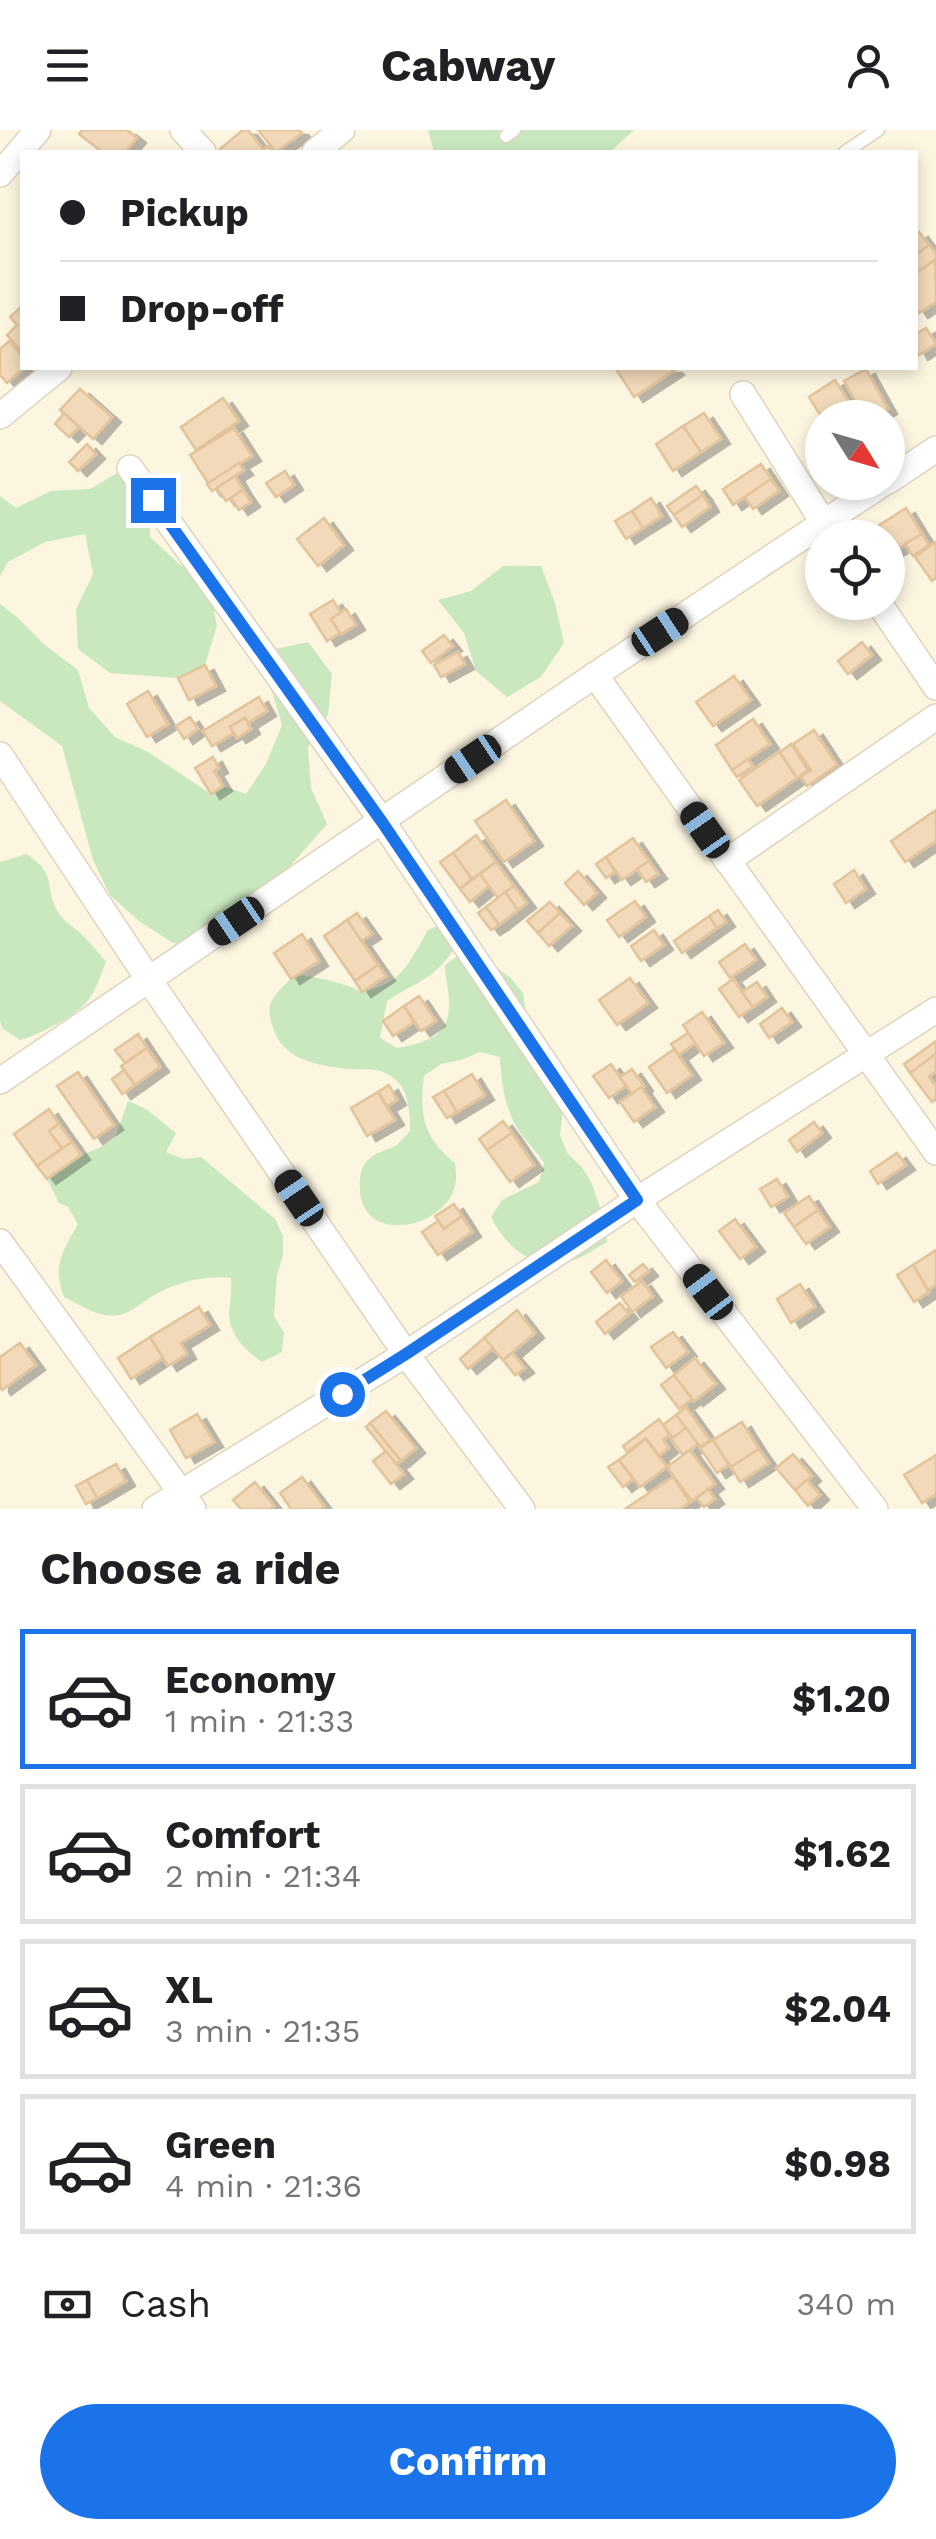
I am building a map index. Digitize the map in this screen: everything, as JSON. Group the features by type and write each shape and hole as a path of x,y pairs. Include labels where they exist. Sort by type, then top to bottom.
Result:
{"street":[{"path":"21,150 38,130"},
{"path":"183,130 200,150"},
{"path":"317,150 342,130"},
{"path":"0,174 20,151"},
{"path":"0,416 57,370"},
{"path":"743,394 821,520"},
{"path":"905,469 936,448"},
{"path":"130,468 382,822 637,1200 875,1509"},
{"path":"841,520 865,500"},
{"path":"0,1081 595,675 805,545"},
{"path":"890,620 936,687"},
{"path":"595,675 936,1152"},
{"path":"727,860 936,718"},
{"path":"0,754 149,980 406,1354 522,1509"},
{"path":"155,1509 187,1501 637,1200 936,1010"},
{"path":"0,1242 187,1501"}],"lane":[{"path":"848,150 878,130"}],"green space":[{"path":"428,130 499,130 505,135 508,130 634,130 612,150 433,150"},
{"path":"124,469 149,497 150,537 209,586 217,626 205,665 178,678 110,673 78,649 76,609 93,574 85,534 45,542 8,562 0,576 0,496 16,508 51,491 90,489"},
{"path":"503,566 541,566 564,643 541,677 507,697 476,671 464,633 438,600 471,591"},
{"path":"0,604 78,670 89,708 115,737 148,752 211,794 223,786 246,794 266,764 282,725 271,688 271,650 308,642 332,674 328,715 308,748 311,788 327,824 272,887 214,942 173,943 139,921 110,895 93,860 62,746 0,701"},
{"path":"26,854 47,875 60,915 106,962 84,1005 58,1024 20,1040 2,1028 0,1021 0,862"},
{"path":"447,922 459,939 452,952 428,976 387,1001 380,1038 397,1048 424,1041 439,1032 448,1017 449,1006 445,965 460,954 480,955 511,978 523,993 526,1013 565,1093 560,1135 568,1154 592,1184 605,1222 607,1242 576,1260 533,1260 513,1247 491,1217 502,1200 539,1182 544,1163 510,1113 500,1057 480,1052 441,1064 424,1076 422,1103 426,1125 436,1144 455,1163 455,1186 436,1213 405,1225 389,1224 375,1219 365,1208 360,1179 369,1159 396,1146 410,1131 409,1107 401,1086 379,1071 304,1060 285,1048 273,1028 270,1005 294,974 362,992 376,988 403,970 428,930"},
{"path":"128,1101 146,1109 176,1133 166,1152 183,1159 201,1157 275,1219 283,1236 274,1316 284,1333 282,1352 262,1362 240,1342 230,1321 231,1278 183,1283 130,1311 109,1316 64,1297 60,1259 78,1224 68,1207 59,1203 47,1179 115,1138"}],"building":[{"path":"82,130 127,130 137,138 127,150 99,150 79,134"},
{"path":"248,130 263,149 268,146 271,150 221,150"},
{"path":"258,130 302,133 279,150 274,150"},
{"path":"918,233 929,245 918,254"},
{"path":"929,245 936,259 918,272 918,254"},
{"path":"935,260 936,302 919,313 918,312 918,272"},
{"path":"20,308 20,350 7,335 17,325 10,317"},
{"path":"926,328 936,344 919,355 918,353 918,333"},
{"path":"9,341 20,354 21,370 7,383 0,375 0,349"},
{"path":"617,370 675,370 634,397"},
{"path":"867,370 883,400 855,400 844,381"},
{"path":"835,380 848,400 811,400 809,397"},
{"path":"80,389 112,417 93,439 60,410"},
{"path":"223,398 239,421 196,450 181,427"},
{"path":"64,413 79,427 69,437 55,424"},
{"path":"704,413 721,439 701,452 683,426"},
{"path":"683,426 701,452 673,471 656,444"},
{"path":"234,428 252,456 208,483 190,455"},
{"path":"87,444 96,454 78,471 69,462"},
{"path":"239,463 244,470 212,491 207,484"},
{"path":"761,464 771,479 733,505 723,489"},
{"path":"285,471 294,485 276,497 266,483"},
{"path":"235,476 243,490 226,501 217,488"},
{"path":"771,479 779,491 753,509 745,497"},
{"path":"696,486 703,495 674,515 667,506"},
{"path":"243,490 251,502 239,510 231,498"},
{"path":"703,495 710,507 682,527 674,515"},
{"path":"651,498 662,516 643,528 632,511"},
{"path":"906,508 922,534 905,544 905,520 887,520"},
{"path":"632,511 643,528 626,539 615,521"},
{"path":"324,518 344,545 318,566 297,539"},
{"path":"922,534 929,545 913,556 905,544"},
{"path":"936,542 936,578 932,581 915,557"},
{"path":"333,600 341,613 331,619 340,633 327,641 310,614"},
{"path":"346,609 356,625 341,634 331,619"},
{"path":"444,635 453,646 431,663 422,651"},
{"path":"862,642 872,655 848,674 838,661"},
{"path":"458,652 465,664 441,677 434,665"},
{"path":"205,665 216,686 189,700 178,678"},
{"path":"734,676 751,700 713,726 696,702"},
{"path":"148,691 168,724 147,737 127,704"},
{"path":"259,697 267,711 248,723 245,718 230,727 234,733 212,746 203,731"},
{"path":"190,717 198,729 184,739 176,726"},
{"path":"245,718 251,729 237,738 230,727"},
{"path":"753,719 770,744 732,770 716,745"},
{"path":"814,730 837,765 807,786 801,777 811,770 793,744"},
{"path":"791,744 808,770 797,778 780,752"},
{"path":"779,752 797,778 757,806 739,780"},
{"path":"213,757 219,768 214,771 223,786 211,794 195,768"},
{"path":"748,759 753,766 737,777 732,770"},
{"path":"506,800 534,841 504,862 475,821"},
{"path":"936,810 936,841 905,862 891,841"},
{"path":"476,835 496,862 472,879 453,853"},
{"path":"633,838 649,861 622,880 606,857"},
{"path":"453,853 472,879 460,889 440,862"},
{"path":"606,857 615,872 606,878 596,864"},
{"path":"649,861 658,874 646,882 637,869"},
{"path":"496,862 514,886 498,898 480,874"},
{"path":"854,870 866,889 846,903 834,884"},
{"path":"578,871 597,893 584,905 565,883"},
{"path":"480,874 489,886 470,902 460,889"},
{"path":"514,886 527,903 518,910 505,892"},
{"path":"505,892 518,910 499,925 486,907"},
{"path":"635,901 646,917 619,937 607,920"},
{"path":"550,902 560,913 538,933 527,921"},
{"path":"486,907 499,925 491,930 478,913"},
{"path":"718,910 726,922 717,928 709,916"},
{"path":"357,913 372,934 361,941 347,920"},
{"path":"560,913 572,926 549,946 538,933"},
{"path":"709,916 717,928 682,953 674,941"},
{"path":"347,920 378,965 355,981 324,936"},
{"path":"654,930 664,945 641,961 631,946"},
{"path":"302,934 319,961 291,979 274,953"},
{"path":"745,944 756,960 730,978 719,962"},
{"path":"378,965 386,976 362,992 355,981"},
{"path":"630,978 648,1003 617,1025 599,1000"},
{"path":"733,979 753,1007 739,1017 719,989"},
{"path":"757,982 767,997 753,1007 742,992"},
{"path":"419,996 436,1021 421,1031 404,1006"},
{"path":"404,1006 414,1022 393,1036 383,1021"},
{"path":"782,1008 792,1022 769,1038 760,1024"},
{"path":"702,1012 724,1043 704,1056 683,1025"},
{"path":"688,1033 695,1043 679,1055 671,1044"},
{"path":"138,1034 147,1048 125,1063 115,1050"},
{"path":"936,1041 936,1054 910,1073 904,1064"},
{"path":"147,1048 160,1067 135,1085 121,1066"},
{"path":"674,1049 692,1075 667,1093 649,1067"},
{"path":"936,1054 936,1071 929,1077 936,1086 936,1099 932,1102 910,1073"},
{"path":"611,1064 626,1086 609,1098 593,1076"},
{"path":"632,1069 644,1086 632,1094 620,1077"},
{"path":"124,1070 135,1085 122,1094 112,1079"},
{"path":"78,1072 114,1125 94,1139 57,1086"},
{"path":"472,1074 485,1095 457,1112 444,1091"},
{"path":"389,1085 397,1100 387,1106 378,1092"},
{"path":"641,1087 655,1107 634,1122 620,1102"},
{"path":"444,1091 457,1112 447,1118 433,1097"},
{"path":"378,1092 395,1120 367,1136 351,1108"},
{"path":"49,1109 59,1124 49,1131 62,1148 37,1166 14,1134"},
{"path":"503,1121 512,1133 487,1150 479,1139"},
{"path":"814,1122 822,1133 797,1152 789,1140"},
{"path":"59,1124 72,1142 62,1148 49,1131"},
{"path":"512,1133 534,1165 510,1182 487,1150"},
{"path":"72,1142 81,1155 47,1179 37,1166"},
{"path":"897,1153 906,1165 878,1184 870,1171"},
{"path":"777,1179 788,1197 771,1207 760,1189"},
{"path":"809,1196 818,1210 794,1227 784,1213"},
{"path":"454,1204 462,1216 444,1229 435,1216"},
{"path":"818,1210 830,1227 806,1244 794,1227"},
{"path":"462,1216 472,1232 438,1255 422,1232 438,1221 444,1229"},
{"path":"735,1219 756,1247 740,1259 719,1231"},
{"path":"936,1250 936,1285 928,1290 913,1265"},
{"path":"606,1260 622,1281 607,1293 591,1272"},
{"path":"643,1264 649,1271 635,1282 629,1275"},
{"path":"913,1265 929,1292 914,1302 897,1275"},
{"path":"642,1281 653,1296 632,1312 621,1296"},
{"path":"800,1284 815,1307 791,1323 777,1299"},
{"path":"620,1303 629,1314 605,1334 596,1322"},
{"path":"199,1307 210,1325 181,1343 187,1354 168,1366 150,1337"},
{"path":"517,1310 535,1333 503,1360 484,1338"},
{"path":"673,1332 688,1352 666,1368 651,1347"},
{"path":"150,1337 163,1358 131,1379 118,1358"},
{"path":"484,1338 493,1348 468,1369 460,1359"},
{"path":"20,1343 36,1365 2,1390 0,1357"},
{"path":"512,1353 525,1368 515,1375 503,1360"},
{"path":"695,1358 716,1384 694,1401 674,1375"},
{"path":"674,1375 692,1399 679,1409 661,1385"},
{"path":"686,1407 710,1440 700,1447 676,1415"},
{"path":"386,1411 416,1448 401,1461 370,1423"},
{"path":"197,1414 214,1442 186,1458 170,1430"},
{"path":"676,1415 686,1428 673,1438 663,1425"},
{"path":"659,1419 670,1435 663,1440 669,1448 659,1456 646,1438 627,1452 623,1446"},
{"path":"742,1422 759,1449 731,1467 713,1440"},
{"path":"370,1423 401,1461 396,1464 366,1427"},
{"path":"686,1428 698,1444 683,1455 671,1439"},
{"path":"646,1439 667,1467 640,1487 619,1460"},
{"path":"713,1440 729,1465 717,1473 700,1448"},
{"path":"759,1449 769,1463 740,1482 731,1467"},
{"path":"690,1450 715,1484 692,1501 667,1467"},
{"path":"386,1451 404,1474 391,1484 373,1461"},
{"path":"793,1454 812,1476 795,1490 776,1468"},
{"path":"936,1455 936,1494 922,1503 904,1475"},
{"path":"619,1460 633,1479 623,1487 608,1467"},
{"path":"116,1464 126,1481 97,1498 87,1480"},
{"path":"302,1477 324,1506 321,1509 291,1509 280,1493"},
{"path":"673,1477 690,1502 680,1509 625,1509"},
{"path":"87,1480 97,1498 86,1504 76,1486"},
{"path":"807,1480 820,1495 808,1506 795,1490"},
{"path":"255,1482 274,1506 270,1509 241,1509 233,1500"},
{"path":"708,1489 715,1499 704,1507 697,1498"}],"route":[{"path":"153,500 382,822 637,1200 342,1394"}]}
